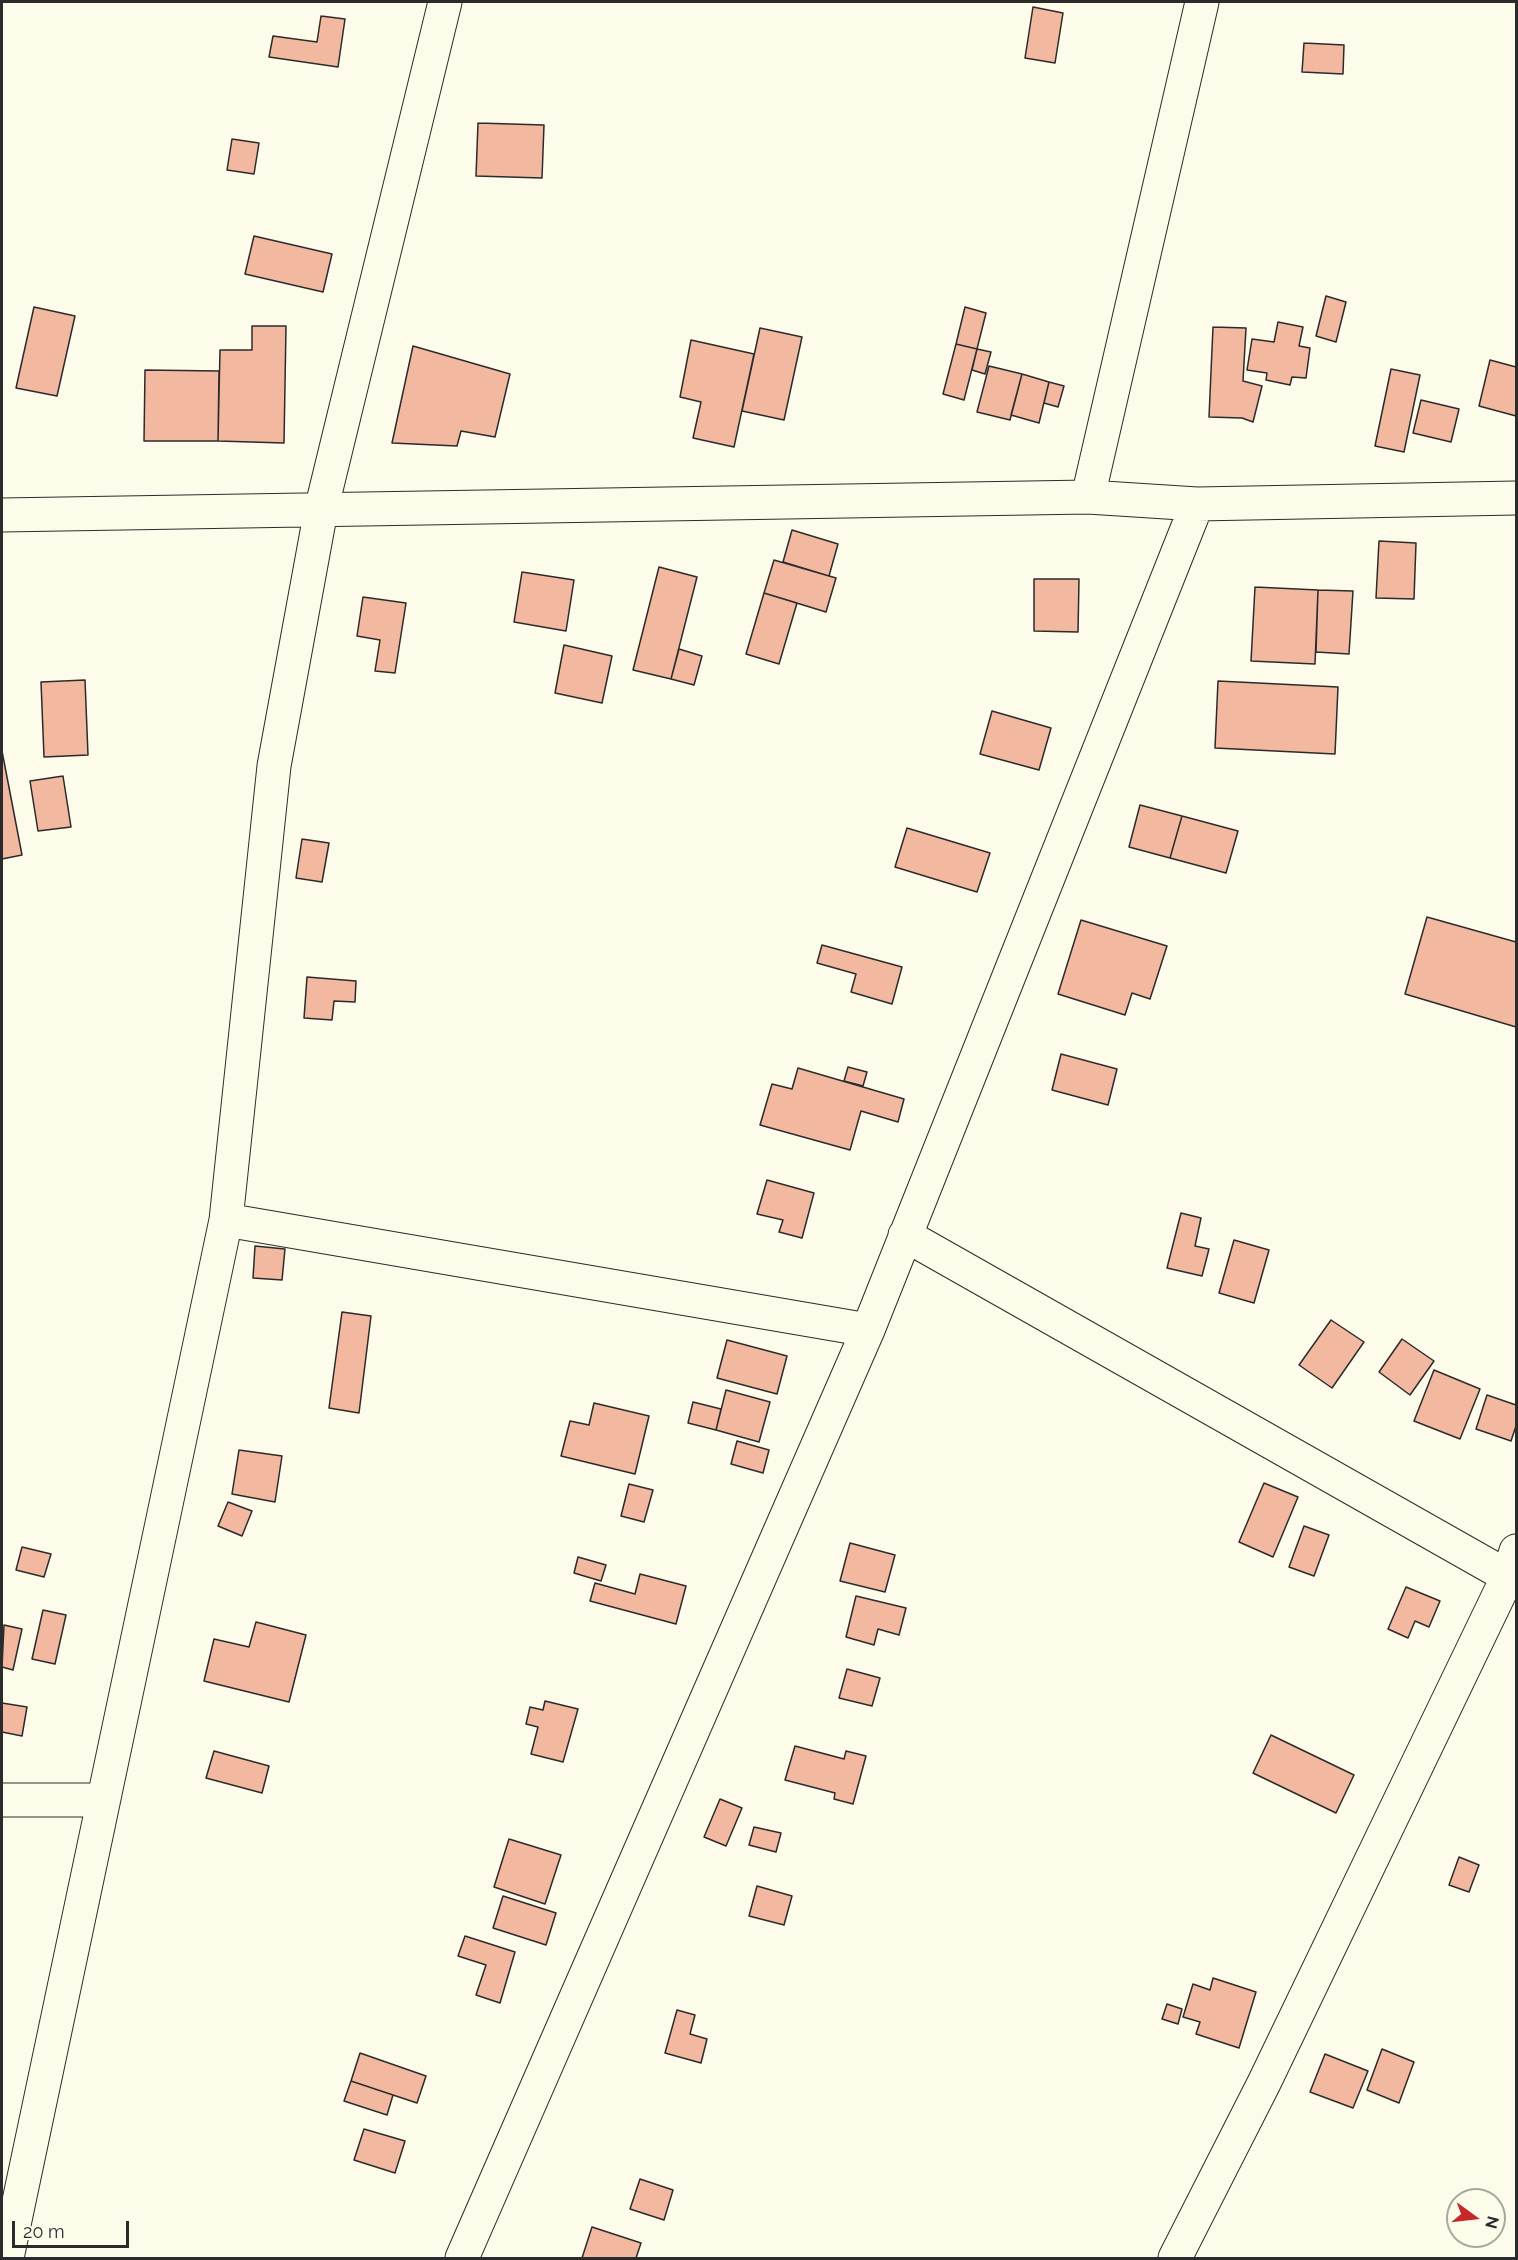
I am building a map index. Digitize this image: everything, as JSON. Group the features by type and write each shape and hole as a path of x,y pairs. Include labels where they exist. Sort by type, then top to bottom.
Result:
{"street":[{"path":"7,2259 226,1220 274,766 321,510 445,2"},
{"path":"1088,497 1202,2"},
{"path":"2,515 1088,497 1197,504 1516,498"},
{"path":"462,2259 868,1330 1197,504"},
{"path":"226,1220 868,1330"},
{"path":"906,1235 1514,1570 1264,2083 1175,2259"},
{"path":"2,1800 102,1800"}],"building":[{"path":"1033,7 1063,13 1055,63 1025,58"},
{"path":"321,16 345,19 338,67 269,57 273,36 317,42"},
{"path":"1304,43 1344,45 1343,74 1302,72"},
{"path":"478,123 544,125 542,178 476,176"},
{"path":"232,139 259,143 254,174 227,170"},
{"path":"254,236 332,254 323,292 245,274"},
{"path":"1326,296 1346,302 1336,342 1316,336"},
{"path":"34,307 75,316 57,396 16,388"},
{"path":"965,307 986,313 977,349 956,344"},
{"path":"1278,322 1303,327 1299,346 1310,348 1306,378 1292,377 1290,385 1266,380 1267,373 1247,370 1252,339 1274,342"},
{"path":"252,326 286,326 284,443 218,441 220,350 252,350"},
{"path":"1213,327 1246,328 1243,381 1262,386 1253,422 1242,418 1209,417"},
{"path":"760,328 802,337 784,420 742,411"},
{"path":"691,340 754,354 734,447 693,438 701,402 680,397"},
{"path":"956,344 977,349 964,400 943,394"},
{"path":"413,346 510,374 495,437 461,431 457,446 392,443"},
{"path":"977,349 991,352 985,374 972,370"},
{"path":"1490,360 1516,367 1516,416 1479,406"},
{"path":"989,366 1022,374 1010,420 977,412"},
{"path":"1391,369 1420,375 1404,452 1375,446"},
{"path":"145,370 219,371 218,441 144,441"},
{"path":"1022,374 1049,382 1039,423 1011,415"},
{"path":"1049,382 1064,386 1058,407 1044,403"},
{"path":"1421,400 1459,409 1451,442 1413,433"},
{"path":"792,530 838,544 829,576 783,562"},
{"path":"1379,541 1416,543 1414,599 1376,598"},
{"path":"774,560 836,578 826,612 764,593"},
{"path":"659,567 697,577 671,679 633,670"},
{"path":"522,572 574,580 566,631 514,622"},
{"path":"1034,579 1079,579 1078,632 1034,631"},
{"path":"1255,587 1318,590 1315,664 1251,661"},
{"path":"1318,590 1353,591 1349,654 1316,652"},
{"path":"764,593 797,603 779,664 746,654"},
{"path":"363,597 406,603 395,673 375,671 380,640 357,636"},
{"path":"564,645 612,656 602,703 555,693"},
{"path":"679,649 702,656 694,685 671,679"},
{"path":"85,680 88,755 44,757 41,682"},
{"path":"1218,681 1338,687 1335,754 1215,748"},
{"path":"992,711 1051,728 1039,770 980,754"},
{"path":"2,751 22,855 2,859"},
{"path":"63,776 71,827 38,831 30,781"},
{"path":"1140,805 1182,816 1170,858 1129,847"},
{"path":"1182,816 1238,831 1226,873 1170,858"},
{"path":"907,828 990,853 977,892 895,867"},
{"path":"302,839 329,843 322,882 296,878"},
{"path":"1427,917 1516,942 1516,1027 1405,994"},
{"path":"1081,920 1167,946 1150,999 1132,993 1125,1015 1058,994"},
{"path":"822,945 902,967 892,1004 851,992 856,974 817,963"},
{"path":"307,977 356,981 355,1002 334,1001 332,1020 304,1018"},
{"path":"1061,1054 1117,1069 1108,1105 1052,1090"},
{"path":"848,1067 867,1072 863,1086 844,1081"},
{"path":"798,1068 904,1099 898,1122 861,1111 850,1150 760,1125 772,1084 792,1089"},
{"path":"767,1180 814,1193 802,1238 779,1232 783,1220 757,1214"},
{"path":"1181,1213 1201,1218 1195,1246 1209,1249 1202,1276 1167,1268"},
{"path":"1234,1240 1269,1250 1254,1303 1219,1293"},
{"path":"255,1246 285,1249 282,1280 253,1278"},
{"path":"342,1312 371,1316 359,1413 329,1408"},
{"path":"1331,1320 1364,1342 1332,1388 1299,1365"},
{"path":"1402,1339 1434,1361 1410,1395 1379,1372"},
{"path":"727,1340 787,1356 777,1394 717,1378"},
{"path":"1434,1370 1480,1389 1460,1439 1414,1421"},
{"path":"726,1390 770,1402 759,1442 716,1430"},
{"path":"1487,1395 1516,1405 1516,1426 1511,1441 1476,1429"},
{"path":"693,1402 721,1409 716,1430 688,1423"},
{"path":"594,1403 649,1416 635,1474 561,1456 570,1421 589,1425"},
{"path":"737,1441 769,1450 763,1473 731,1464"},
{"path":"239,1450 282,1456 275,1502 232,1494"},
{"path":"1264,1483 1298,1497 1273,1557 1239,1542"},
{"path":"629,1484 653,1490 644,1522 621,1516"},
{"path":"228,1502 252,1511 242,1536 218,1526"},
{"path":"1304,1526 1329,1535 1314,1576 1289,1567"},
{"path":"850,1543 895,1555 885,1592 840,1581"},
{"path":"22,1547 51,1554 44,1577 16,1570"},
{"path":"578,1557 606,1565 601,1581 574,1573"},
{"path":"640,1574 686,1586 676,1624 590,1601 595,1583 635,1594"},
{"path":"1406,1587 1440,1601 1429,1627 1415,1621 1408,1638 1388,1629"},
{"path":"856,1596 906,1608 899,1635 878,1629 874,1645 846,1637"},
{"path":"43,1610 66,1615 55,1664 32,1659"},
{"path":"256,1622 306,1635 289,1702 204,1681 214,1639 249,1647"},
{"path":"4,1625 22,1629 13,1670 2,1667"},
{"path":"847,1669 880,1678 872,1706 839,1698"},
{"path":"545,1701 578,1709 563,1762 531,1754 538,1727 526,1724 530,1707 543,1710"},
{"path":"2,1703 27,1707 22,1736 2,1732"},
{"path":"1271,1735 1354,1775 1336,1813 1253,1773"},
{"path":"795,1746 844,1759 846,1751 866,1756 853,1804 834,1799 835,1793 785,1780"},
{"path":"214,1751 269,1766 262,1793 206,1778"},
{"path":"720,1799 742,1808 726,1846 704,1837"},
{"path":"754,1827 781,1833 776,1852 749,1845"},
{"path":"509,1839 561,1855 545,1904 494,1887"},
{"path":"1459,1857 1479,1865 1469,1892 1449,1885"},
{"path":"757,1886 792,1896 784,1925 749,1916"},
{"path":"503,1896 556,1913 546,1945 493,1928"},
{"path":"465,1936 515,1952 500,2003 476,1995 486,1965 458,1956"},
{"path":"1213,1978 1256,1992 1239,2048 1196,2034 1200,2022 1183,2017 1193,1984 1210,1990"},
{"path":"1167,2004 1182,2009 1178,2024 1162,2019"},
{"path":"677,2010 695,2015 690,2034 707,2039 701,2063 665,2053"},
{"path":"1382,2049 1414,2062 1399,2103 1367,2090"},
{"path":"360,2053 426,2076 417,2103 351,2081"},
{"path":"1325,2054 1368,2071 1353,2108 1310,2092"},
{"path":"351,2081 393,2095 387,2115 344,2101"},
{"path":"364,2129 405,2141 395,2173 354,2160"},
{"path":"640,2179 673,2190 664,2220 630,2209"},
{"path":"592,2227 641,2243 636,2258 582,2258"}]}
